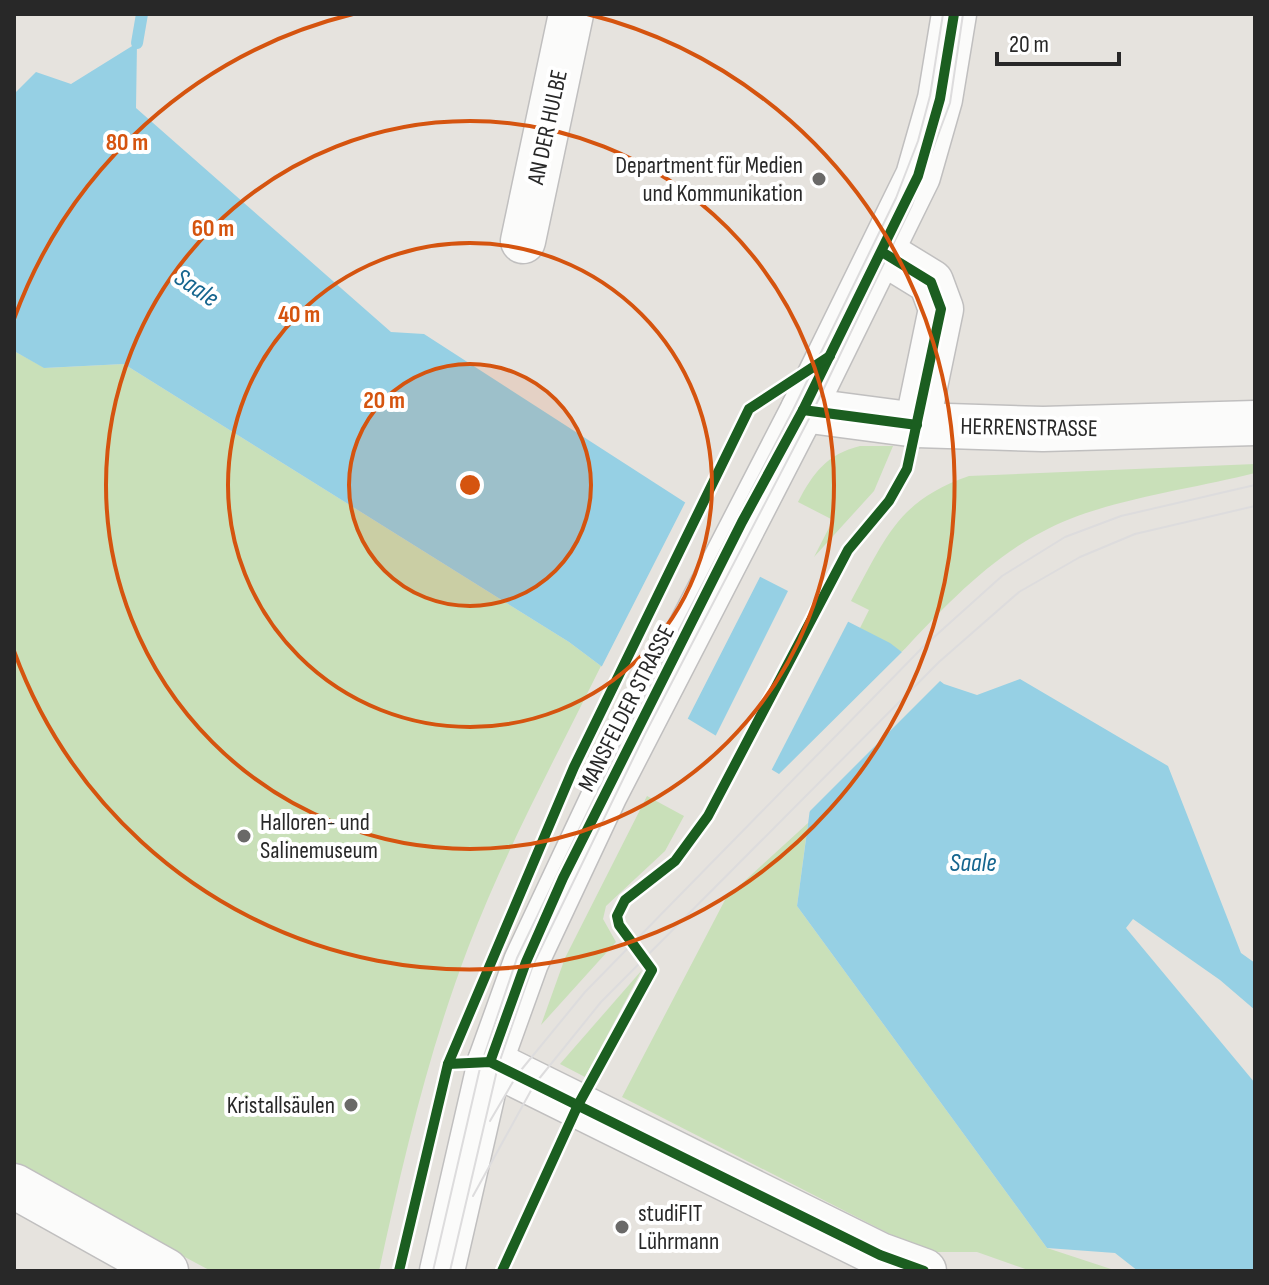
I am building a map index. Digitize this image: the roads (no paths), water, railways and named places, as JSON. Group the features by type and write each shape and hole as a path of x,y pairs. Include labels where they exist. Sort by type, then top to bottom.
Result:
{"street":[{"name":"AN DER HULBE","path":"523,241 571,14"},
{"name":"MANSFELDER STRASSE","path":"442,1271 490,1062 544,920 918,176 940,99 954,14"},
{"path":"882,252 931,282 941,309 917,425"},
{"name":"HERRENSTRASSE","path":"803,410 917,425 1058,429 1255,423"},
{"path":"490,1062 880,1255 924,1271"},
{"path":"14,1186 166,1271"}],"water":[{"name":"Saale","path":"137,43 136,108 391,332 424,334 686,503 698,545 890,643 944,684 977,695 1020,679 1168,766 1241,953 1255,963 1255,1010 1220,980 1133,919 1126,928 1255,1083 1255,1271 1138,1271 1115,1253 1047,1248 797,906 812,794 601,666 569,642 124,364 44,368 14,351 14,94 36,72 71,84"}],"waterway":[{"path":"137,43 142,14"}],"tram line":[{"path":"433,1271 480,1068 517,958 630,724 793,410 896,198 918,141 930,96 943,14"},
{"path":"450,1271 498,1066 533,965 645,734 813,411 912,205 950,103 963,14"},
{"path":"490,1121 517,1075 585,992 923,647 1002,576 1065,537 1121,516 1255,485"},
{"path":"473,1196 534,1085 601,1002 939,662 1019,592 1080,557 1135,534 1255,506"}],"place":[{"name":"Department für Medien und Kommunikation","path":"819,179"},
{"name":"Halloren- und Salinemuseum","path":"244,836"},
{"name":"Kristallsäulen","path":"351,1105"},
{"name":"studiFIT Lührmann","path":"622,1227"}]}
